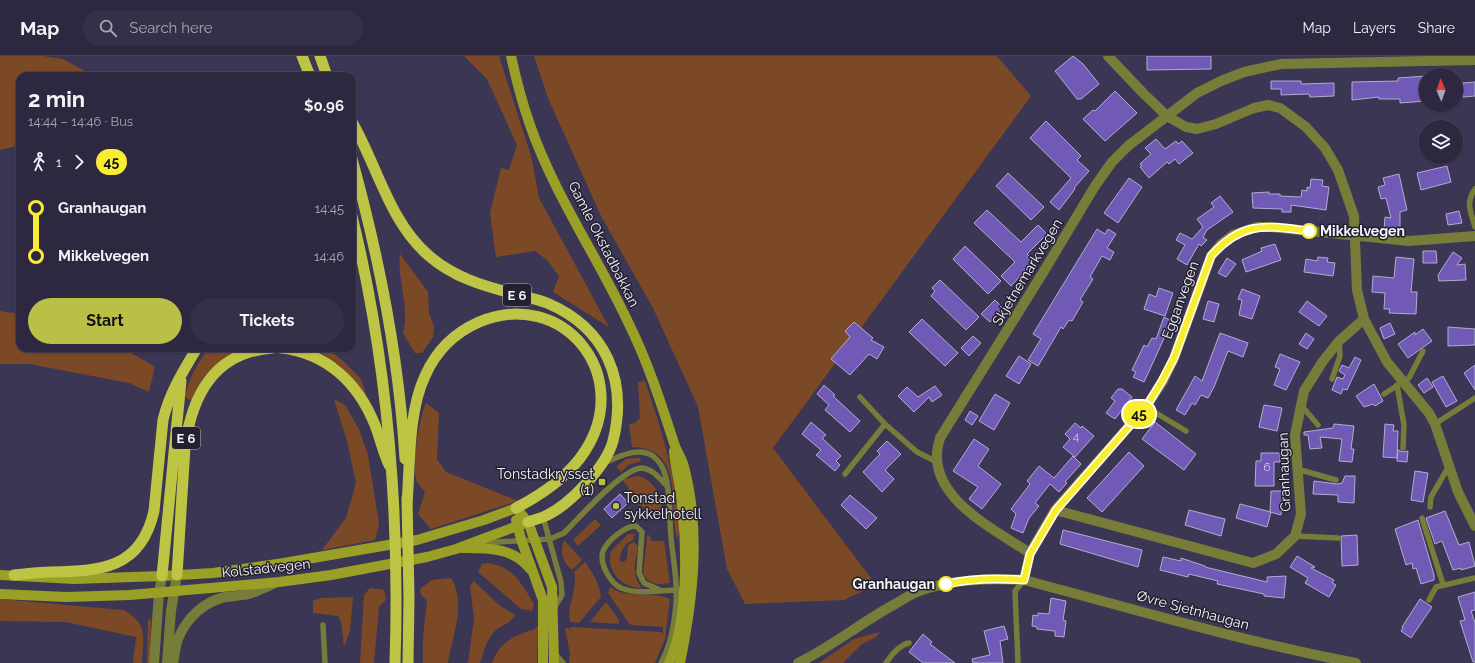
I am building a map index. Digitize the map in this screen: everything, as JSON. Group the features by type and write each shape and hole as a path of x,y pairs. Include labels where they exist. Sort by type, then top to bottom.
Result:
{"highway":[{"path":"302,56 304,72"},
{"path":"302,56 308,72"},
{"path":"320,56 326,72"},
{"name":"E 6","path":"356,129 365,145 387,196 411,236 427,254 459,276 480,284 546,302 560,309 577,319 591,332 609,359 615,375 619,408 611,446 602,464 566,502 543,517 528,522"},
{"name":"E 6","path":"356,176 376,258 397,373 402,417 407,504 409,598 408,663"},
{"path":"356,232 363,261 382,367 393,473 397,600 395,663"},
{"name":"E 6","path":"407,504 415,411 424,378 430,366 449,341 461,331 499,315 518,314 542,317 556,322 569,332 581,343 590,355 597,369 601,387 598,420 586,450 560,480 516,508"},
{"name":"E 6","path":"14,576 48,572 77,572 104,568 130,556 142,542 151,523 154,511 163,420 166,406 171,394 195,352"},
{"name":"E 6","path":"177,575 185,446 188,429 196,403 210,378 228,363 246,352"},
{"path":"301,352 319,358 343,376 354,387 369,412 381,446 393,473"},
{"name":"E 6","path":"162,576 181,378"}],"main road":[{"name":"Gamle Okstadbakkan","path":"510,56 530,126 555,181 628,322 656,388 674,445 684,465 690,503 693,546 669,663"},
{"name":"Gamle Okstadbakkan","path":"674,445 675,467 682,503 685,546 684,590"},
{"name":"Kolstadvegen","path":"0,575 74,579 162,576 284,563 410,542 456,529 516,508"},
{"path":"516,508 528,522 549,576 554,608 554,663"},
{"path":"516,508 517,526 540,588 545,612 543,663"},
{"name":"Kolstadvegen","path":"0,594 66,597 159,593 279,582 380,566 456,549 528,522"},
{"path":"456,549 489,548 508,552 518,556 534,574"}],"street":[{"path":"1108,56 1167,116 1186,127 1197,129 1216,124 1254,108 1268,105 1280,108 1306,127 1325,148 1338,170 1354,216 1357,290 1364,319 1377,346 1400,384 1429,413 1435,424 1449,466 1471,511 1475,526"},
{"name":"Skjetnemarkvegen","path":"1030,554 972,515 947,489 938,473 936,450 940,438 1040,278 1095,186 1112,162 1128,146 1197,93 1220,81 1244,72 1281,64 1475,60"},
{"name":"Egganvegen","path":"1024,580 1030,554 1056,510 1146,407 1162,381 1174,358 1204,272 1211,256 1221,244 1233,235 1256,228 1270,227 1356,237 1409,241 1475,236"},
{"name":"Granhaugan","path":"1295,536 1301,514 1295,435 1304,391 1323,361 1339,341 1364,319"},
{"path":"1056,510 1253,563 1276,554 1295,536"},
{"path":"167,663 170,618 177,575"},
{"path":"154,663 159,593 162,576"},
{"name":"Øvre Sjetnhaugan","path":"798,663 817,654 884,610 918,591 961,580 1002,578 1024,580 1212,630 1356,663"},
{"path":"173,663 178,640 182,630 188,621 202,608 218,600 248,594 279,582"}],"lane":[{"path":"1475,189 1469,198 1469,203 1475,228"},
{"path":"1332,379 1340,356 1339,341"},
{"path":"1384,394 1409,378 1423,351"},
{"path":"1400,384 1404,425 1403,448"},
{"path":"860,397 885,424 917,452 937,462"},
{"path":"1435,424 1475,398"},
{"path":"1301,405 1318,425"},
{"path":"1146,407 1186,431"},
{"path":"845,474 885,424"},
{"path":"602,464 636,452 652,455 662,467 667,486 671,538 676,567 684,590 672,634 669,663"},
{"path":"1430,507 1431,497 1449,466"},
{"path":"456,549 488,542 550,538 564,533 628,472 642,468 649,470 667,486"},
{"path":"1297,468 1336,480"},
{"path":"543,517 560,573 562,589 562,595 554,608"},
{"path":"1422,518 1444,584"},
{"path":"660,590 650,586 641,578 639,573 642,532 636,526 626,528 609,544 604,551 604,565 609,578 620,588 649,592 660,590 684,590"},
{"path":"1295,536 1338,538"},
{"path":"676,567 685,546"},
{"path":"1429,600 1436,587 1475,578"},
{"path":"1018,663 1015,591 1024,580"},
{"path":"323,625 325,663"},
{"path":"886,663 903,644 909,643"},
{"path":"553,651 563,663"}],"shaded area":[{"path":"0,56 43,56 63,59 87,72 16,72 16,146 0,150"},
{"path":"464,56 499,56 532,159 539,198 609,327 553,292 559,276 547,260 535,251 496,257 490,213 501,168 509,170 517,145 487,79"},
{"path":"534,56 997,56 1031,96 773,448 876,585 844,600 745,604 727,569 698,407 653,308 601,216 548,98"},
{"path":"400,254 428,292 429,313 434,327 433,337 422,353 415,353 403,333 405,313 400,274"},
{"path":"0,311 16,313 16,352 129,352 154,366 149,392 129,383 30,364 0,364"},
{"path":"206,352 237,352 220,362 206,374 200,382 192,400 187,399 185,396 191,377"},
{"path":"318,352 332,352 344,362 361,379 367,397 348,373"},
{"path":"645,381 660,427 672,474 680,522 679,535 677,539 673,496 668,468 661,457 649,450 632,447 629,424 635,423 640,418 638,382"},
{"path":"334,399 345,405 359,429 368,455 379,524 375,540 322,550 346,518 356,483 347,441"},
{"path":"426,403 439,413 437,459 446,472 518,501 431,529 418,514 425,492 416,480 415,472 417,441"},
{"path":"640,458 641,461 628,465 621,472 616,467 626,459"},
{"path":"638,476 648,481 656,488 662,504 662,510 658,510 657,514 639,505 627,492 629,488 623,481 624,479"},
{"path":"595,519 601,525 578,546 573,540"},
{"path":"628,534 635,534 633,540 623,548 620,561 624,562 627,558 628,545 634,542 638,547 635,574 642,588 635,588 622,582 613,572 611,565 611,551"},
{"path":"650,535 651,541 664,541 670,583 662,584 651,582 643,573 647,536"},
{"path":"564,540 582,560 572,570 564,560 562,553"},
{"path":"585,562 595,578 601,597 579,623 570,622 569,616 575,584 574,572"},
{"path":"487,563 504,568 516,577 534,604 532,611 521,609 478,572 482,564"},
{"path":"451,578 456,588 458,609 448,663 423,663 423,637 427,600 421,595 420,589 432,580"},
{"path":"474,581 500,606 515,615 511,620 497,629 491,636 486,644 480,663 468,663 474,618 470,586"},
{"path":"610,587 624,593 663,596 670,599 665,639 655,663 569,663 570,653 565,629 568,628 572,632 570,627 662,632 660,635 663,633 663,627 631,625 608,593"},
{"path":"370,588 384,590 386,600 379,607 374,663 360,663 364,595"},
{"path":"353,597 350,631 344,647 341,621 338,616 313,613 313,601 321,598"},
{"path":"0,599 123,610 137,620 141,626 143,632 142,663 133,663 136,637 66,622 0,621"},
{"path":"605,603 607,603 619,620 619,624 590,622"},
{"path":"151,619 150,663 147,663 148,620"},
{"path":"538,626 537,663 492,663 498,650 502,646 512,638 531,630 532,631"},
{"path":"880,632 876,637 862,644 843,663 819,663 854,639"}],"building":[{"path":"1073,56 1083,64 1099,84 1081,99 1077,99 1055,71"},
{"path":"1147,56 1211,56 1211,69 1147,70"},
{"path":"1419,76 1419,102 1400,103 1400,99 1379,99 1379,97 1352,100 1352,82 1398,81 1398,78"},
{"path":"1271,81 1301,81 1301,84 1334,83 1334,96 1310,97 1309,94 1281,95 1281,89 1271,89"},
{"path":"1475,82 1475,96 1463,97 1463,83"},
{"path":"1115,91 1137,113 1105,141 1083,119 1093,110 1095,111"},
{"path":"1046,121 1081,156 1077,160 1089,171 1074,188 1075,189 1059,210 1050,202 1071,178 1030,138"},
{"path":"1156,139 1165,149 1176,141 1178,144 1182,141 1193,153 1179,164 1175,159 1169,164 1167,162 1149,178 1140,167 1142,165 1140,164 1151,154 1145,148"},
{"path":"1447,166 1451,182 1421,190 1417,173"},
{"path":"1008,173 1044,207 1031,220 996,186"},
{"path":"1399,174 1407,210 1400,212 1400,234 1395,233 1394,230 1384,230 1385,217 1391,218 1386,198 1381,199 1378,187 1385,185 1383,178"},
{"path":"1129,178 1142,187 1118,223 1104,213"},
{"path":"1311,179 1323,180 1322,186 1329,187 1326,210 1291,205 1291,212 1282,212 1282,209 1253,208 1252,193 1269,192 1269,194 1280,194 1280,196 1301,197 1302,190 1307,191 1307,187 1310,188"},
{"path":"1220,196 1233,212 1207,230 1203,237 1207,240 1201,246 1199,244 1187,265 1177,259 1185,245 1176,240 1180,233 1192,239 1203,227 1197,219 1214,207 1211,203"},
{"path":"987,210 1021,242 1038,225 1047,234 1027,254 1034,261 1011,286 1001,276 1015,262 974,223"},
{"path":"1459,211 1462,223 1448,225 1446,214"},
{"path":"1097,229 1105,234 1108,229 1116,234 1107,248 1114,252 1110,260 1102,256 1090,277 1093,279 1080,300 1083,302 1072,321 1069,320 1063,329 1061,327 1038,366 1028,360 1041,339 1033,334"},
{"path":"1275,244 1281,260 1246,272 1242,260 1262,251 1261,248"},
{"path":"965,246 1001,281 988,294 953,259"},
{"path":"1423,251 1436,251 1437,263 1423,263"},
{"path":"1453,252 1462,258 1457,265 1465,264 1466,280 1439,281 1438,275"},
{"path":"1318,257 1328,258 1327,262 1335,263 1333,276 1304,272 1306,259 1317,261"},
{"path":"1396,257 1414,259 1411,292 1417,292 1416,314 1389,313 1390,309 1384,309 1385,293 1372,292 1373,276 1394,278"},
{"path":"1227,258 1236,264 1226,277 1218,273"},
{"path":"940,280 979,317 966,330 931,296 935,291 932,288"},
{"path":"1159,288 1173,293 1165,316 1144,309 1149,294 1156,297"},
{"path":"1242,289 1260,296 1252,319 1239,315 1242,300 1238,299"},
{"path":"995,300 1003,308 990,322 981,314"},
{"path":"1208,301 1219,304 1214,322 1203,319"},
{"path":"1307,301 1327,316 1319,326 1299,312"},
{"path":"1164,317 1172,321 1144,382 1133,377 1136,372 1132,370 1144,345 1147,347 1152,338 1156,339"},
{"path":"922,319 958,353 945,366 909,332"},
{"path":"854,322 873,338 871,340 884,347 877,359 869,354 850,375 831,359 850,337 845,331"},
{"path":"1390,323 1395,334 1384,339 1380,328"},
{"path":"1448,327 1475,329 1475,345 1448,346"},
{"path":"1423,329 1432,341 1408,358 1398,344 1415,332 1415,335"},
{"path":"1220,333 1248,343 1243,357 1228,351 1214,387 1208,398 1201,395 1195,405 1192,403 1185,415 1176,410 1195,376 1202,381"},
{"path":"1306,333 1314,339 1307,349 1299,344"},
{"path":"973,336 981,343 969,356 961,348"},
{"path":"1280,354 1300,362 1286,390 1274,385 1280,369 1275,367"},
{"path":"1019,356 1031,364 1019,384 1006,376"},
{"path":"1355,357 1361,360 1347,390 1343,389 1341,394 1332,390 1337,377 1343,379 1345,375 1339,371 1342,365 1349,368"},
{"path":"1475,365 1475,390 1464,373"},
{"path":"1443,376 1457,401 1446,407 1432,382"},
{"path":"1427,378 1433,387 1424,393 1418,385"},
{"path":"1374,384 1383,401 1375,406 1373,404 1364,407 1356,396"},
{"path":"824,385 835,395 833,396 860,421 850,432 825,410 829,405 817,394"},
{"path":"935,386 942,395 932,402 929,397 914,412 898,396 907,387 918,397"},
{"path":"1118,389 1122,389 1132,397 1115,419 1106,413 1115,401 1111,398"},
{"path":"995,394 1010,403 994,430 979,421"},
{"path":"1264,405 1282,408 1277,431 1259,427"},
{"path":"970,411 978,416 972,425 965,420"},
{"path":"811,422 826,435 822,438 841,456 836,461 840,465 835,471 816,455 821,450 802,434"},
{"path":"1155,422 1196,454 1184,470 1142,439"},
{"path":"1075,423 1081,428 1082,426 1094,436 1075,457 1063,447 1070,439 1065,434"},
{"path":"1334,424 1354,426 1351,449 1354,449 1352,462 1339,461 1342,439 1320,437 1322,448 1310,449 1308,435 1304,435 1304,432 1333,428"},
{"path":"1385,424 1394,425 1393,431 1398,431 1397,458 1383,457"},
{"path":"974,439 989,449 978,466 1001,484 982,509 969,499 978,487 953,471"},
{"path":"887,441 901,454 885,470 894,479 882,492 863,472 880,454 877,451"},
{"path":"1398,450 1403,452 1408,451 1407,462 1397,461"},
{"path":"1129,452 1144,466 1102,512 1087,498"},
{"path":"1261,453 1280,453 1280,462 1274,462 1274,486 1255,486 1256,461 1261,461"},
{"path":"1073,456 1081,464 1065,482 1067,483 1059,492 1050,484 1035,503 1039,506 1029,518 1023,533 1011,528 1016,514 1011,509 1030,484 1027,481 1039,466 1054,478"},
{"path":"1415,471 1428,473 1423,502 1411,500"},
{"path":"1345,476 1355,476 1354,503 1338,502 1338,495 1313,494 1314,481 1337,484 1342,483"},
{"path":"1271,491 1283,491 1281,515 1270,512"},
{"name":"Tonstad sykkelhotell","path":"620,494 628,503 612,518 604,509"},
{"path":"850,495 877,518 866,529 841,505"},
{"path":"1240,504 1271,512 1267,527 1236,518"},
{"path":"1189,510 1225,519 1221,536 1185,525"},
{"path":"1445,511 1459,545 1469,542 1475,566 1461,570 1461,568 1453,570 1442,541 1435,544 1426,518"},
{"path":"1418,520 1434,575 1434,580 1421,584 1416,568 1413,569 1412,563 1406,565 1395,529"},
{"path":"1063,530 1142,550 1138,567 1060,544"},
{"path":"1357,535 1358,565 1342,566 1341,536"},
{"path":"1297,556 1315,567 1311,568 1334,580 1332,583 1336,585 1329,597 1305,583 1308,578 1290,567"},
{"path":"1163,557 1181,561 1181,558 1205,567 1267,582 1267,577 1286,576 1284,598 1264,596 1264,594 1217,584 1218,581 1189,574 1188,577 1160,570"},
{"path":"1475,592 1475,610 1471,611 1475,623 1475,662 1473,662 1460,621 1465,620 1458,597"},
{"path":"1051,598 1066,601 1063,620 1066,621 1064,637 1055,636 1055,631 1037,629 1037,627 1032,626 1033,615 1038,616 1038,613 1049,614"},
{"path":"1420,599 1432,607 1411,638 1401,631"},
{"path":"1004,626 1008,639 1000,641 1003,663 973,663 972,659 990,655 984,631"},
{"path":"923,634 932,642 930,644 955,663 923,663 909,652"}],"bus line":[{"name":"45","path":"946,584 961,580 1002,578 1024,580 1030,554 1056,510 1068,494 1146,407 1162,381 1174,358 1204,272 1211,256 1221,244 1233,235 1245,230 1256,228 1270,227 1309,231"}],"place":[{"name":"Mikkelvegen","path":"1309,231"},
{"name":"Tonstadkrysset (1)","path":"602,482"},
{"name":"Tonstad sykkelhotell","path":"616,506"},
{"name":"Granhaugan","path":"946,584"}]}
